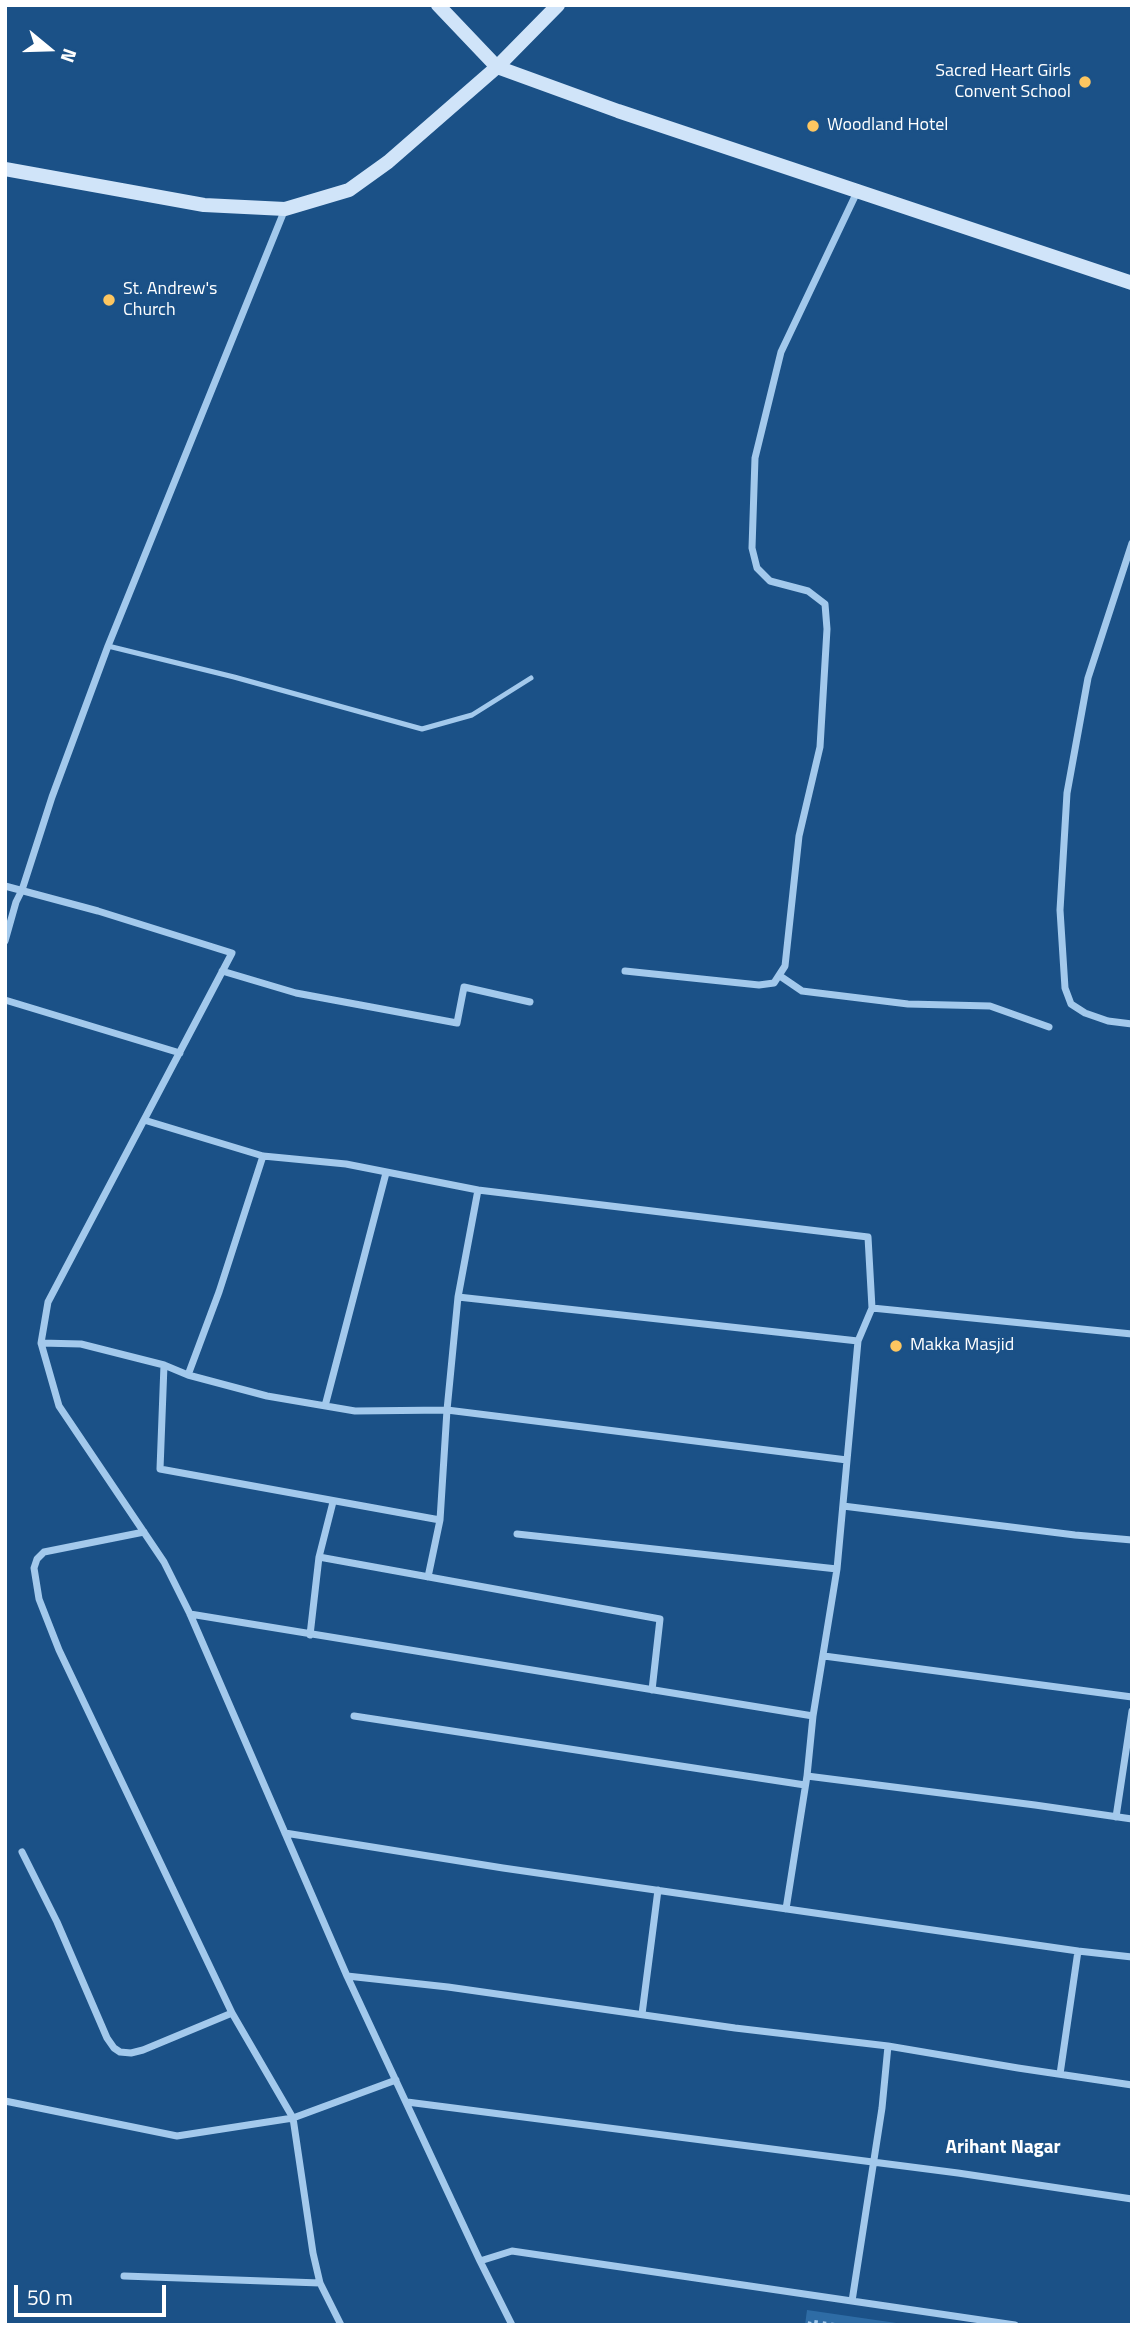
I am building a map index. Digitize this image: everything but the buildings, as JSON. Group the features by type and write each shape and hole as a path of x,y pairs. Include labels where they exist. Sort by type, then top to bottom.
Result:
{"main road":[{"path":"438,5 497,67 618,111 1132,283"},
{"path":"5,169 204,205 285,209 349,190 388,162 497,67 558,5"}],"street":[{"path":"625,971 759,985 774,983 785,966 799,836 820,747 827,629 825,604 808,591 770,581 757,568 752,548 755,457 781,352 857,192"},
{"path":"5,941 52,797 108,646 285,209"},
{"path":"1132,543 1088,678 1067,793 1060,911 1065,988 1071,1004 1096,1017 1132,1024"},
{"path":"5,886 98,911 232,953 48,1302 41,1343 58,1406 164,1562 190,1614 347,1976 512,2325"},
{"path":"222,971 296,993 457,1023 464,988 530,1002"},
{"path":"780,976 802,991 908,1004 990,1006 1049,1027"},
{"path":"5,1000 180,1052"},
{"path":"144,1120 263,1156 346,1164 478,1190 868,1237 872,1308 859,1341 837,1569 786,1909"},
{"path":"188,1375 219,1292 263,1156"},
{"path":"325,1406 386,1173"},
{"path":"428,1577 440,1520 458,1297 478,1190"},
{"path":"458,1297 859,1341"},
{"path":"872,1308 1132,1334"},
{"path":"41,1343 81,1344 164,1365 188,1375 267,1396 355,1411 447,1410 847,1460"},
{"path":"164,1365 160,1469 440,1520"},
{"path":"310,1634 318,1557 333,1502"},
{"path":"843,1506 1132,1540"},
{"path":"144,1532 44,1552 34,1567 36,1587 59,1650 232,2013 293,2118 313,2253 320,2283 341,2325"},
{"path":"517,1534 837,1569"},
{"path":"318,1557 660,1619 652,1690"},
{"path":"190,1614 813,1716"},
{"path":"824,1656 1132,1697"},
{"path":"1116,1817 1132,1711"},
{"path":"354,1716 805,1785"},
{"path":"807,1776 1132,1819"},
{"path":"285,1833 503,1868 1132,1957"},
{"path":"22,1852 114,2048 120,2052 131,2053 143,2050 232,2013"},
{"path":"642,2014 657,1890"},
{"path":"1060,2074 1078,1951"},
{"path":"347,1976 888,2046 1132,2085"},
{"path":"852,2301 883,2108 888,2046"},
{"path":"5,2101 177,2136 293,2118 396,2080"},
{"path":"407,2102 873,2162 1132,2199"},
{"path":"480,2261 512,2251 1015,2325"},
{"path":"124,2276 320,2283"}],"lane":[{"path":"108,646 234,677 422,729 472,715 531,678"}],"path":[{"path":"809,2325 810,2321 837,2325"}],"shaded area":[{"path":"807,2310 910,2325 805,2325"}],"place":[{"name":"Sacred Heart Girls Convent School","path":"1085,82"},
{"name":"Woodland Hotel","path":"813,126"},
{"name":"St. Andrew's Church","path":"109,300"},
{"name":"Makka Masjid","path":"896,1346"}],"district":[{"name":"Arihant Nagar","path":"1003,2148"}]}
